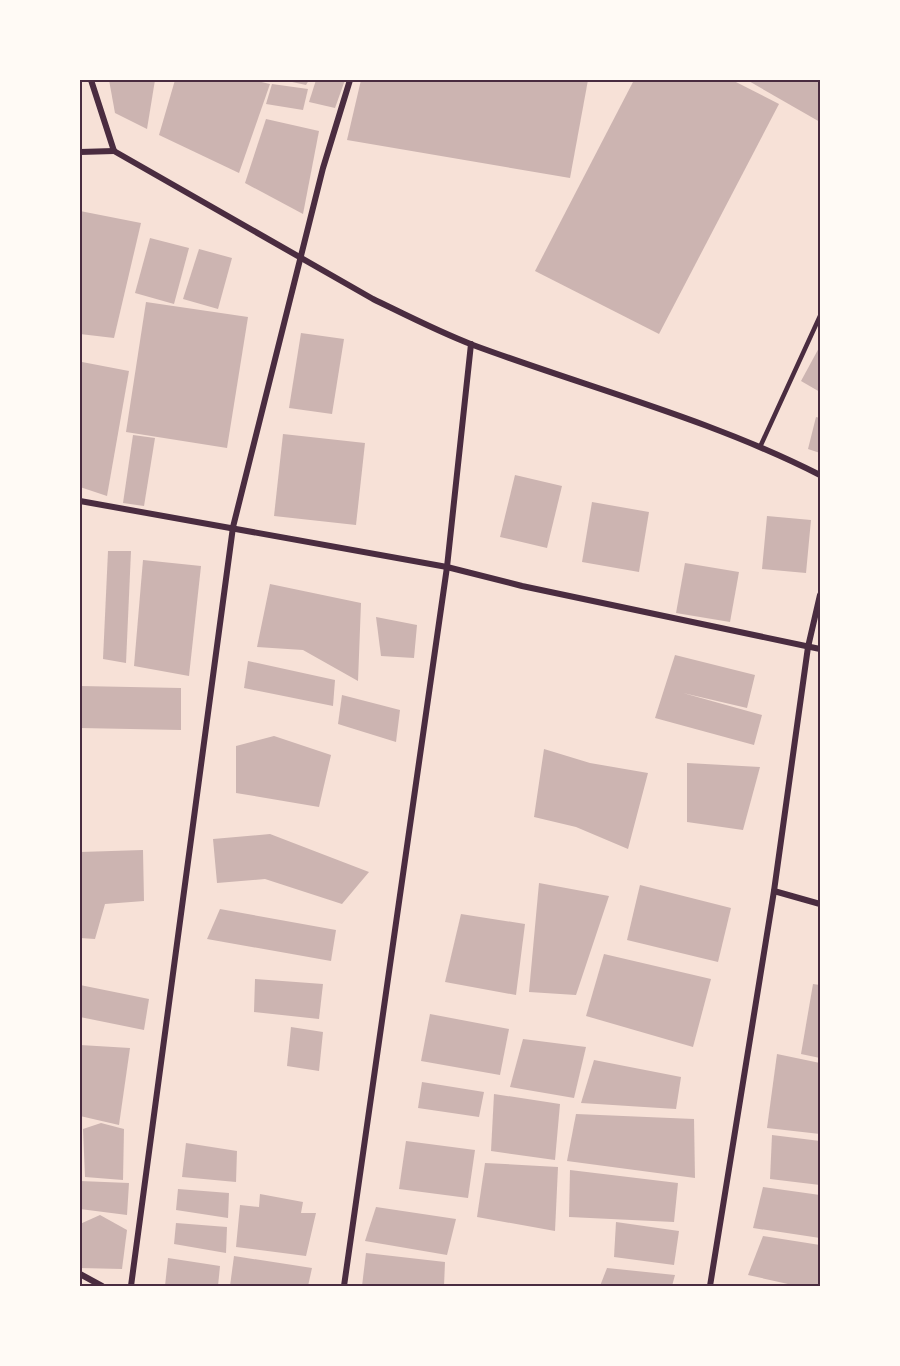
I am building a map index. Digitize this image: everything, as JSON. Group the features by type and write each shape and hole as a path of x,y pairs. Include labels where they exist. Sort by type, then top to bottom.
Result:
{"street":[{"path":"91,80 114,151"},
{"path":"131,1287 233,527 323,168 350,80"},
{"path":"80,152 114,151 373,299 471,344 760,447 820,475"},
{"path":"344,1287 447,567 471,344"},
{"path":"80,501 447,567 522,586 820,649"},
{"path":"710,1287 774,891 808,647 820,595"},
{"path":"774,891 820,904"},
{"path":"80,1274 102,1287"}],"lane":[{"path":"760,447 820,316"}],"building":[{"path":"109,80 155,80 147,129 115,113"},
{"path":"175,80 253,80 270,84 239,173 159,135"},
{"path":"283,80 309,80 306,85"},
{"path":"316,80 345,80 335,108 309,102"},
{"path":"361,80 588,80 570,178 347,140"},
{"path":"634,80 732,80 779,104 659,334 535,271"},
{"path":"747,80 820,80 820,122"},
{"path":"272,84 308,89 303,110 266,104"},
{"path":"266,119 319,131 303,214 245,183"},
{"path":"80,211 141,223 114,338 80,334"},
{"path":"150,238 189,248 174,304 135,293"},
{"path":"199,249 232,258 218,309 183,299"},
{"path":"146,302 248,317 227,448 126,432"},
{"path":"301,333 344,339 332,414 289,408"},
{"path":"820,346 820,392 801,381"},
{"path":"82,362 129,371 107,496 80,487"},
{"path":"816,417 820,418 820,453 808,449"},
{"path":"283,434 365,443 356,525 274,516"},
{"path":"133,435 155,438 144,506 123,503"},
{"path":"515,475 562,486 547,548 500,537"},
{"path":"592,502 649,512 639,572 582,562"},
{"path":"767,516 811,520 806,573 762,569"},
{"path":"108,551 131,551 126,663 103,659"},
{"path":"143,560 201,566 189,676 134,666"},
{"path":"685,563 739,572 730,622 676,613"},
{"path":"270,584 361,603 358,681 303,650 257,647"},
{"path":"376,617 417,625 414,658 381,656"},
{"path":"675,655 755,675 747,708 683,693 762,715 754,745 655,718"},
{"path":"248,661 335,680 333,706 244,688"},
{"path":"80,686 181,688 181,730 80,728"},
{"path":"342,695 400,710 396,742 338,724"},
{"path":"274,736 331,755 319,807 236,793 236,746"},
{"path":"544,749 590,763 648,773 628,849 576,827 534,817"},
{"path":"687,763 760,767 743,830 687,822"},
{"path":"270,834 369,872 342,904 265,879 217,883 213,839"},
{"path":"143,850 144,901 105,904 95,939 80,938 80,852"},
{"path":"539,883 609,896 576,995 529,992"},
{"path":"640,885 731,908 718,962 627,940"},
{"path":"220,909 336,930 331,961 207,939"},
{"path":"461,914 525,924 516,995 445,982"},
{"path":"604,954 711,979 693,1047 586,1016"},
{"path":"255,979 323,984 319,1019 254,1012"},
{"path":"813,984 820,985 820,1058 801,1054"},
{"path":"80,985 149,999 144,1030 80,1017"},
{"path":"430,1014 509,1029 500,1075 421,1061"},
{"path":"291,1027 323,1032 319,1071 287,1066"},
{"path":"523,1039 586,1047 574,1098 510,1087"},
{"path":"80,1045 130,1048 119,1125 80,1116"},
{"path":"777,1054 820,1063 820,1134 767,1128"},
{"path":"594,1060 681,1077 676,1109 581,1103"},
{"path":"422,1082 484,1092 479,1117 418,1108"},
{"path":"494,1094 560,1104 555,1160 491,1151"},
{"path":"576,1114 694,1119 695,1178 567,1161"},
{"path":"101,1123 124,1129 123,1180 85,1177 83,1129"},
{"path":"772,1135 820,1141 820,1185 770,1179"},
{"path":"406,1141 475,1150 468,1198 399,1189"},
{"path":"186,1143 237,1151 236,1182 182,1177"},
{"path":"485,1163 558,1167 555,1231 477,1217"},
{"path":"570,1170 678,1183 674,1222 569,1217"},
{"path":"80,1181 129,1183 127,1215 80,1209"},
{"path":"763,1187 820,1195 820,1238 753,1228"},
{"path":"178,1189 229,1193 228,1218 176,1210"},
{"path":"260,1194 303,1202 301,1213 316,1213 306,1256 236,1247 240,1205 259,1207"},
{"path":"376,1207 456,1219 447,1255 365,1241"},
{"path":"100,1215 127,1230 122,1269 80,1268 80,1224"},
{"path":"616,1222 679,1231 674,1265 614,1257"},
{"path":"176,1223 227,1227 226,1253 174,1244"},
{"path":"763,1236 820,1245 820,1286 797,1286 748,1275"},
{"path":"366,1253 445,1262 444,1286 362,1286"},
{"path":"234,1256 312,1268 308,1286 230,1286"},
{"path":"168,1258 220,1266 218,1286 165,1286"},
{"path":"607,1268 675,1275 672,1286 600,1286"}]}
